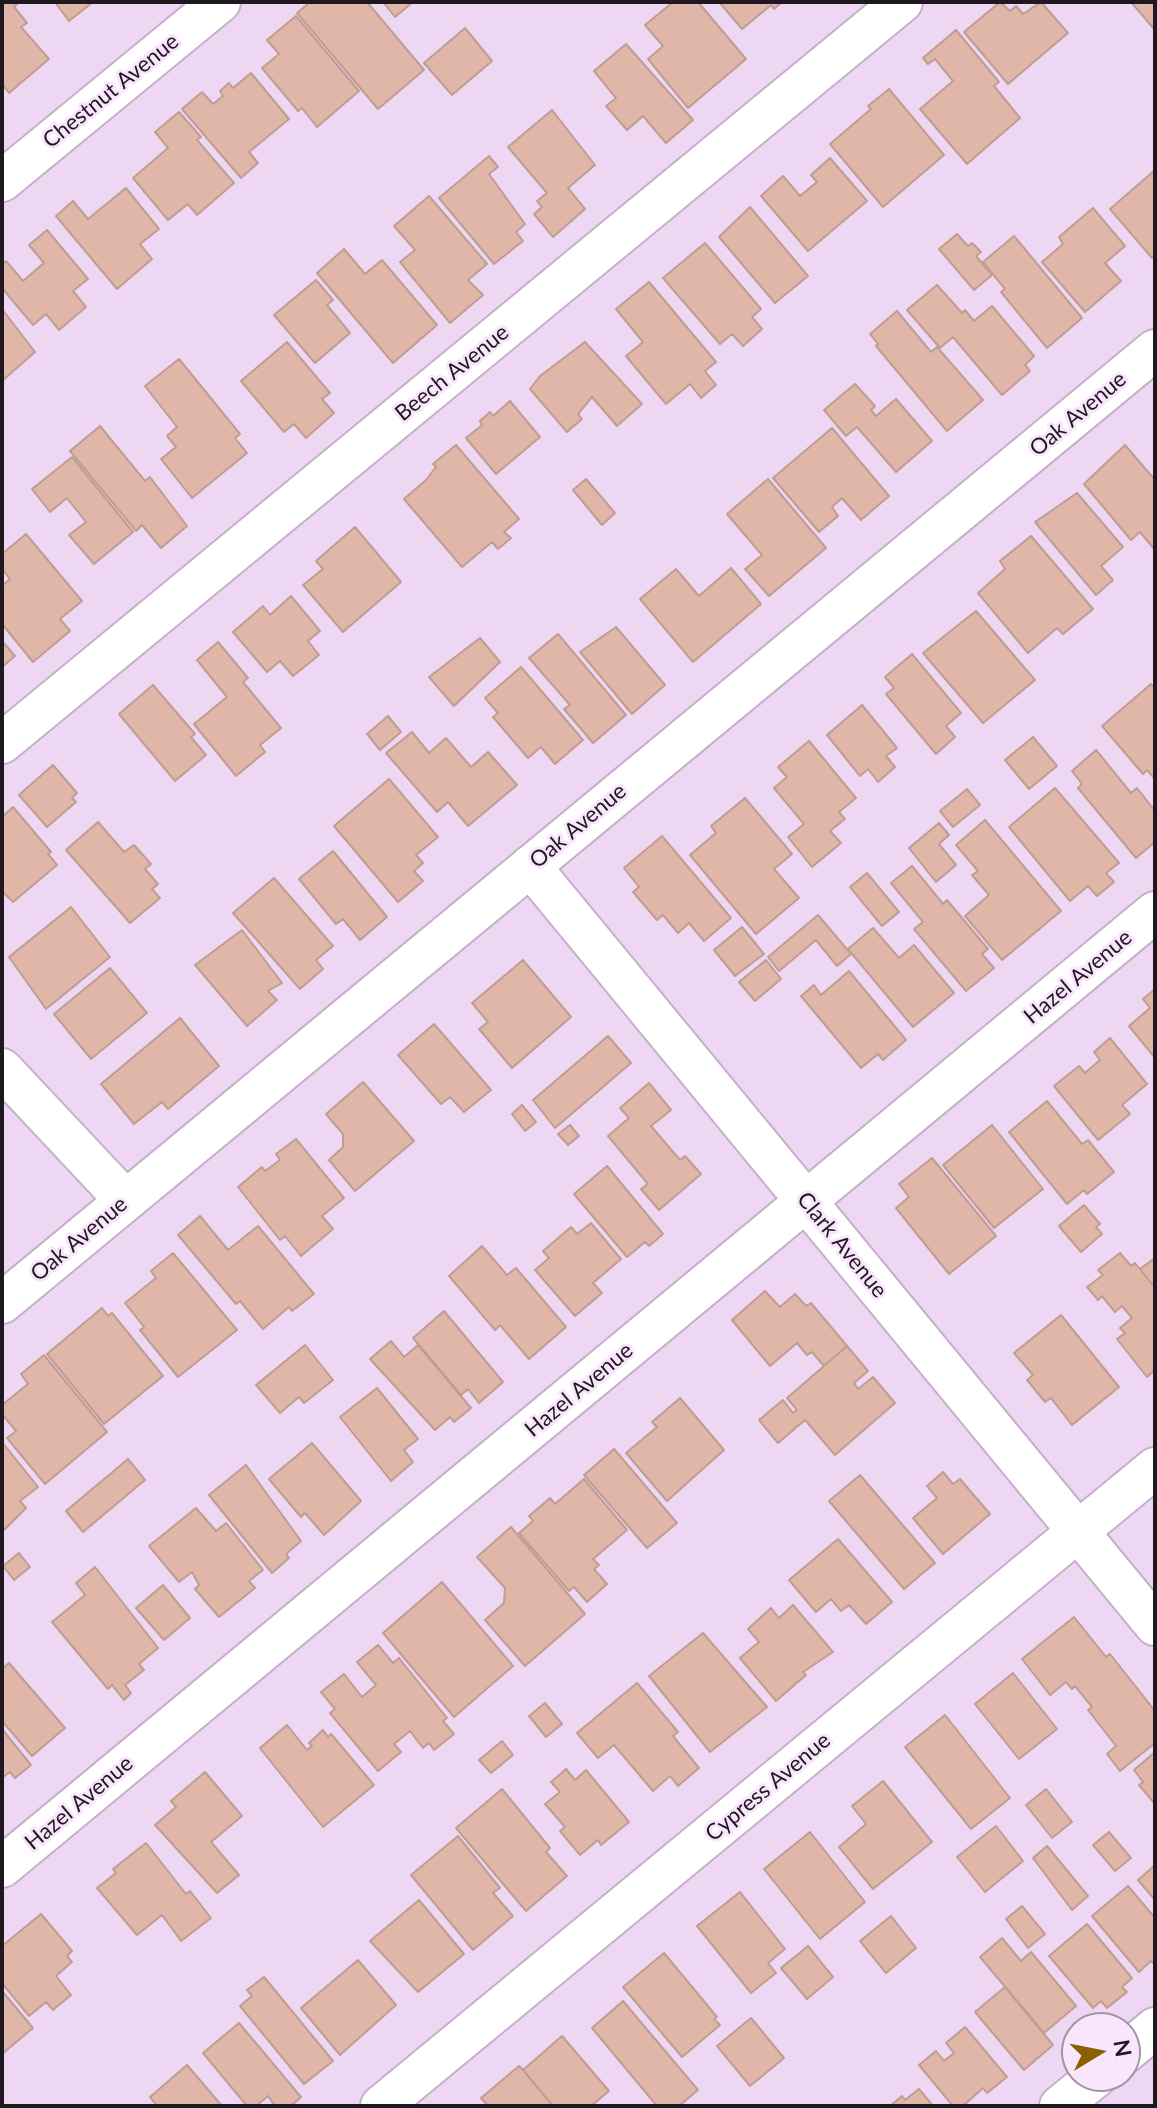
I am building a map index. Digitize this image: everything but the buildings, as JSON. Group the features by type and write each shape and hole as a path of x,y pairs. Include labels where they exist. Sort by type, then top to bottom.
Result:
{"street":[{"name":"Chestnut Avenue","path":"2,181 220,2"},
{"name":"Beech Avenue","path":"2,743 902,2"},
{"name":"Oak Avenue","path":"2,1303 1155,350"},
{"name":"Clark Avenue","path":"530,866 1155,1625"},
{"name":"Hazel Avenue","path":"2,1867 1155,912"},
{"path":"2,1069 125,1200"},
{"name":"Cypress Avenue","path":"381,2106 1155,1468"},
{"path":"1060,2106 1077,2092"}]}
